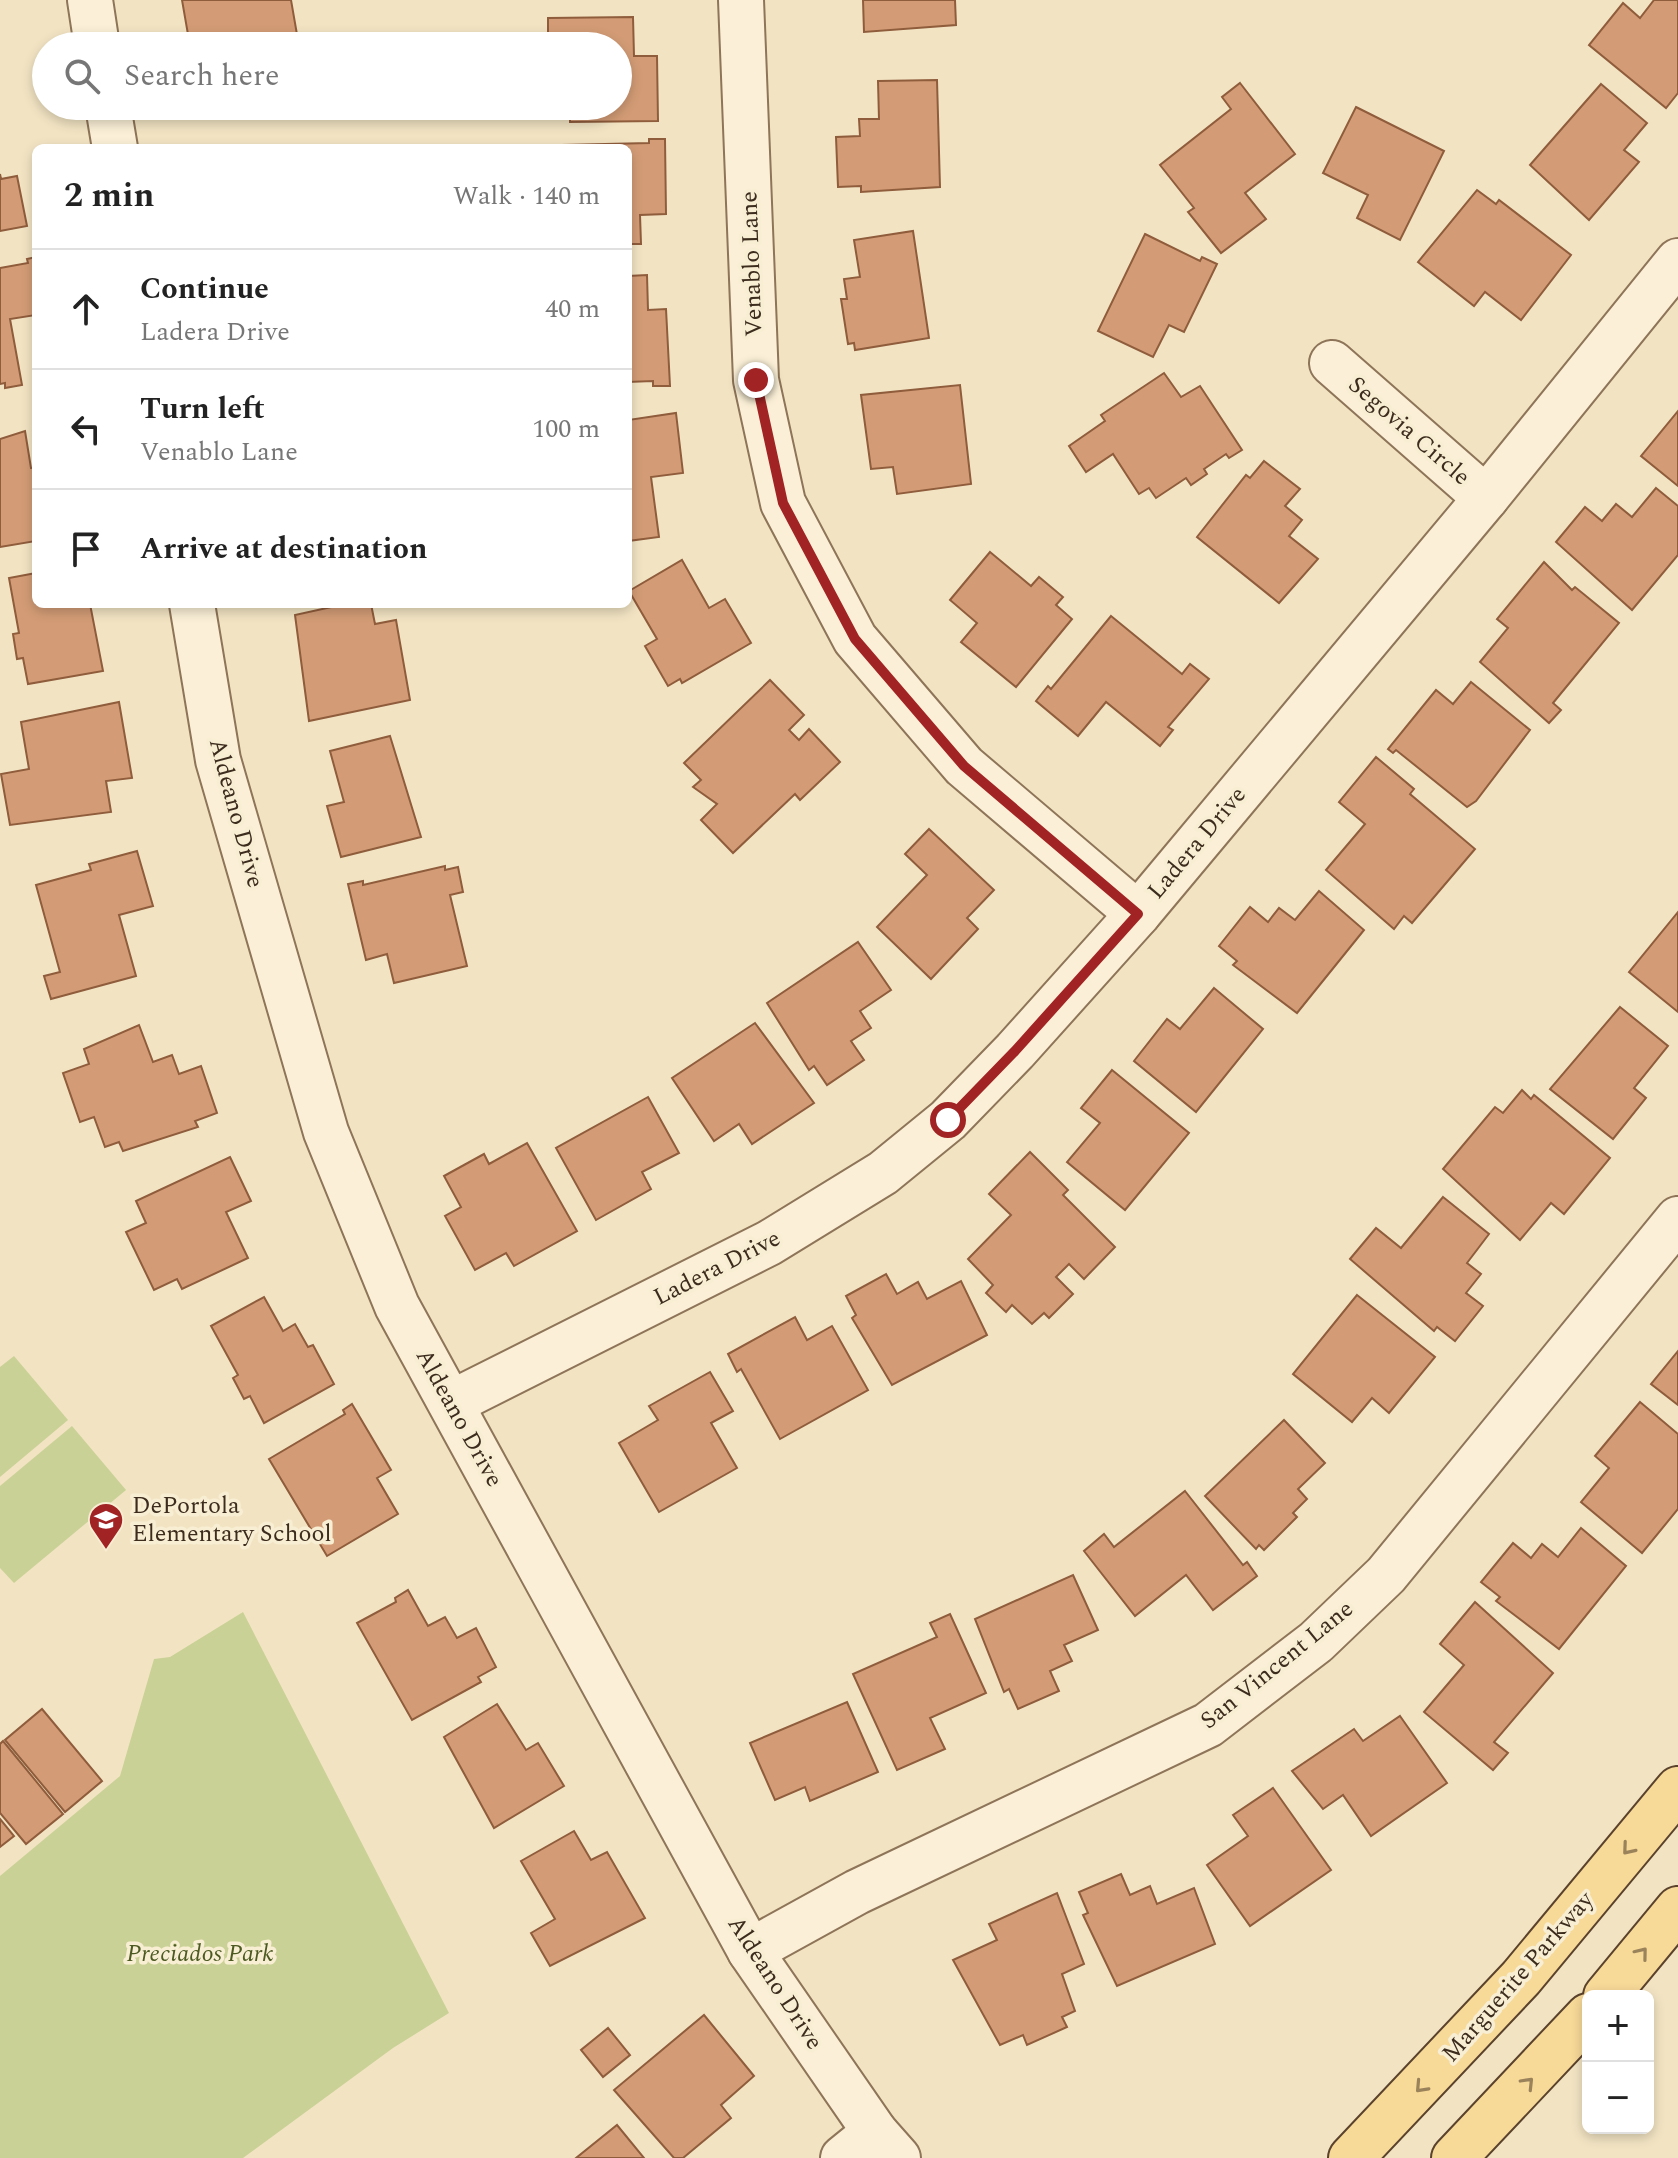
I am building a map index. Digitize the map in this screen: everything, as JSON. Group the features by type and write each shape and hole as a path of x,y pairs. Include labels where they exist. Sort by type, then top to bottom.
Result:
{"main road":[{"name":"Marguerite Parkway","path":"1351,2158 1521,1978 1678,1789"},
{"path":"1611,1990 1678,1909"},
{"path":"1454,2158 1582,2022"}],"street":[{"path":"90,0 95,32"},
{"name":"Venablo Lane","path":"741,0 756,380 783,503 855,639 964,766 1138,914"},
{"path":"110,120 114,144"},
{"name":"Ladera Drive","path":"451,1403 769,1243 883,1173 948,1120 1006,1061 1138,914 1486,498 1678,261"},
{"name":"Segovia Circle","path":"1332,363 1486,498"},
{"name":"Aldeano Drive","path":"193,608 218,760 326,1132 397,1306 750,1951 872,2149"},
{"name":"San Vincent Lane","path":"750,1951 857,1892 1208,1725 1316,1642 1386,1575 1678,1219"}],"green space":[{"path":"14,1356 68,1420 0,1477 0,1367"},
{"path":"72,1426 126,1490 14,1583 0,1568 0,1486"},
{"name":"Preciados Park","path":"243,1612 449,2013 393,2048 243,2158 0,2158 0,1876 120,1776 154,1659 170,1657"}],"building":[{"path":"182,0 291,0 297,32 188,32"},
{"path":"863,0 955,0 956,25 864,32"},
{"path":"1654,0 1678,0 1678,93 1666,108 1589,45 1623,3 1640,18"},
{"path":"633,17 634,56 657,56 658,121 570,122 632,120 632,32 548,32 548,18"},
{"path":"937,80 940,187 861,192 861,186 838,187 836,137 860,136 859,119 879,119 878,81"},
{"path":"1240,83 1295,154 1245,193 1266,219 1221,253 1188,212 1194,208 1160,165 1231,109 1222,97"},
{"path":"1601,84 1647,123 1624,150 1639,162 1589,220 1530,165"},
{"path":"1356,107 1444,151 1400,240 1357,218 1368,195 1323,173"},
{"path":"649,139 665,139 666,214 640,215 641,244 632,244 632,144 606,144 649,143"},
{"path":"0,174 1,179 17,176 27,226 0,231"},
{"path":"1477,190 1496,204 1499,200 1571,255 1521,320 1485,292 1474,306 1418,262"},
{"path":"913,231 929,338 855,350 854,343 848,344 841,299 847,299 844,279 860,277 854,240"},
{"path":"1145,234 1200,261 1202,257 1217,264 1184,332 1169,325 1153,357 1098,331"},
{"path":"32,258 32,316 10,319 22,385 5,388 5,383 0,384 0,268 28,263 27,259"},
{"path":"647,275 648,310 666,309 670,386 653,386 653,381 632,382 632,276"},
{"path":"1164,373 1181,397 1200,386 1242,450 1229,458 1226,454 1204,469 1207,474 1191,485 1186,478 1156,498 1149,488 1139,494 1113,454 1086,472 1069,446 1105,421 1101,415"},
{"path":"960,385 971,484 897,494 893,467 871,469 861,395"},
{"path":"1678,411 1678,486 1641,456"},
{"path":"676,413 683,473 651,477 659,537 632,540 632,419"},
{"path":"25,431 32,468 32,542 0,547 0,439"},
{"path":"1264,461 1300,489 1285,506 1302,520 1289,536 1318,559 1279,603 1197,537 1246,475 1250,478"},
{"path":"1656,488 1678,506 1678,555 1632,610 1556,542 1585,507 1602,521 1616,504 1632,517"},
{"path":"990,552 1031,586 1039,577 1063,597 1056,605 1072,619 1016,687 961,642 977,623 950,600"},
{"path":"682,560 709,608 725,599 751,643 682,683 680,679 668,686 645,646 657,639 632,596 632,589"},
{"path":"1544,562 1572,590 1575,587 1619,623 1553,703 1561,710 1549,723 1480,662 1508,628 1497,619"},
{"path":"32,574 32,608 91,608 103,671 28,684 23,658 17,659 13,634 19,633 9,578"},
{"path":"327,608 372,608 375,624 396,620 410,700 309,721 295,615"},
{"path":"1111,616 1182,674 1190,664 1209,679 1168,727 1173,730 1160,746 1106,702 1078,736 1036,701 1048,686 1051,689"},
{"path":"770,680 804,715 789,730 799,740 809,729 840,762 800,800 795,794 733,853 701,820 717,804 693,787 701,780 684,763"},
{"path":"1471,682 1530,730 1476,801 1467,807 1396,750 1393,753 1388,749 1436,690 1453,704"},
{"path":"119,702 132,778 106,781 111,812 10,825 1,774 29,769 21,722"},
{"path":"390,736 421,837 341,857 327,806 344,802 330,751"},
{"path":"1376,757 1414,789 1410,794 1475,849 1412,923 1404,916 1394,929 1326,870 1365,824 1339,802"},
{"path":"929,829 994,890 967,918 978,929 931,979 877,927 927,875 905,854"},
{"path":"137,851 153,906 119,915 136,976 51,999 44,976 60,972 36,885 91,870 89,864"},
{"path":"445,866 445,870 458,867 463,892 450,895 467,966 394,983 387,954 366,960 348,884 363,881 363,885"},
{"path":"1319,891 1364,930 1297,1013 1233,965 1237,961 1219,946 1250,907 1268,922 1279,908 1295,920"},
{"path":"1678,912 1678,1012 1629,972"},
{"path":"858,942 891,990 860,1011 871,1028 851,1041 864,1060 827,1085 814,1066 809,1070 767,1003"},
{"path":"1214,988 1263,1029 1196,1112 1134,1061 1167,1019 1180,1029"},
{"path":"1620,1007 1668,1046 1634,1088 1646,1098 1613,1139 1550,1089"},
{"path":"755,1023 814,1103 752,1144 739,1124 714,1141 672,1078"},
{"path":"139,1025 153,1062 172,1055 179,1074 201,1066 217,1113 195,1121 198,1127 123,1151 119,1142 105,1147 94,1117 80,1122 63,1073 89,1064 84,1049"},
{"path":"1112,1070 1189,1133 1125,1210 1067,1162 1100,1123 1081,1108"},
{"path":"1522,1090 1531,1099 1534,1095 1610,1158 1564,1214 1551,1203 1520,1240 1443,1169 1495,1107 1503,1113"},
{"path":"648,1097 679,1153 642,1172 651,1189 596,1220 556,1148"},
{"path":"527,1143 577,1231 514,1266 506,1253 475,1270 445,1216 461,1207 444,1176 484,1154 489,1164"},
{"path":"1030,1152 1068,1190 1063,1195 1115,1247 1084,1279 1069,1264 1056,1277 1073,1294 1049,1318 1044,1313 1032,1324 1012,1305 1006,1312 986,1293 993,1285 968,1259 1011,1215 989,1194"},
{"path":"230,1157 251,1201 226,1212 248,1258 182,1289 177,1279 154,1290 126,1232 146,1223 136,1201"},
{"path":"1443,1197 1489,1234 1467,1263 1481,1274 1466,1293 1483,1306 1455,1341 1437,1327 1434,1331 1350,1259 1376,1228 1401,1248"},
{"path":"886,1274 897,1294 918,1282 927,1299 961,1281 987,1335 892,1385 852,1318 856,1315 846,1296"},
{"path":"1357,1295 1435,1357 1389,1413 1372,1398 1352,1422 1293,1374"},
{"path":"264,1297 283,1331 295,1324 308,1347 313,1345 334,1384 264,1423 250,1396 244,1399 233,1378 238,1375 211,1326"},
{"path":"795,1317 807,1340 832,1326 868,1390 780,1439 741,1369 737,1372 728,1354"},
{"path":"1678,1351 1678,1405 1651,1384"},
{"path":"710,1372 733,1411 711,1423 737,1468 659,1512 619,1443 658,1420 649,1406"},
{"path":"1640,1402 1678,1434 1678,1509 1642,1553 1581,1502 1609,1468 1595,1456"},
{"path":"352,1404 391,1470 377,1478 398,1514 327,1556 269,1459 345,1414 343,1410"},
{"path":"1284,1420 1325,1463 1298,1489 1307,1499 1293,1513 1297,1517 1264,1550 1259,1545 1256,1549 1205,1496"},
{"path":"1185,1491 1243,1565 1247,1562 1257,1576 1213,1610 1186,1575 1135,1616 1084,1551 1104,1534 1114,1547"},
{"path":"1581,1528 1626,1566 1559,1649 1496,1601 1500,1597 1481,1582 1513,1543 1531,1558 1542,1544 1558,1557"},
{"path":"1073,1575 1098,1630 1064,1645 1072,1661 1050,1671 1059,1691 1018,1709 1009,1689 1004,1692 975,1619"},
{"path":"408,1590 428,1626 445,1617 457,1638 476,1628 496,1667 478,1677 481,1682 412,1720 357,1623 396,1602 395,1598"},
{"path":"1475,1602 1553,1673 1494,1742 1508,1753 1493,1770 1424,1712 1464,1665 1440,1644"},
{"path":"950,1614 986,1693 930,1718 945,1749 897,1770 853,1674 937,1637 930,1623"},
{"path":"847,1702 878,1772 810,1801 805,1787 775,1800 750,1743"},
{"path":"497,1704 526,1750 538,1743 564,1786 494,1828 444,1737"},
{"path":"42,1709 102,1781 65,1812 5,1740"},
{"path":"1400,1716 1447,1783 1371,1836 1343,1795 1323,1809 1292,1771 1354,1729 1363,1741"},
{"path":"3,1741 63,1814 26,1844 0,1813 0,1744"},
{"path":"1273,1788 1331,1870 1250,1926 1207,1865 1248,1836 1233,1815"},
{"path":"0,1819 14,1836 0,1847"},
{"path":"574,1831 591,1860 607,1852 645,1918 550,1966 531,1933 555,1919 521,1861"},
{"path":"1121,1874 1130,1895 1150,1886 1157,1904 1194,1888 1215,1944 1117,1986 1083,1915 1088,1913 1079,1892"},
{"path":"1057,1893 1084,1964 1062,1974 1075,2011 1062,2017 1067,2027 1027,2045 1023,2035 1000,2045 953,1960 997,1940 989,1924"},
{"path":"704,2015 754,2076 721,2105 731,2118 683,2158 674,2158 614,2090"},
{"path":"608,2028 630,2055 603,2077 581,2050"},
{"path":"617,2125 644,2158 576,2158"}],"place":[{"name":"DePortola Elementary School","path":"106,1551"}],"route":[{"path":"756,380 783,503 855,639 964,766 1138,914 1015,1051 948,1120"}]}
